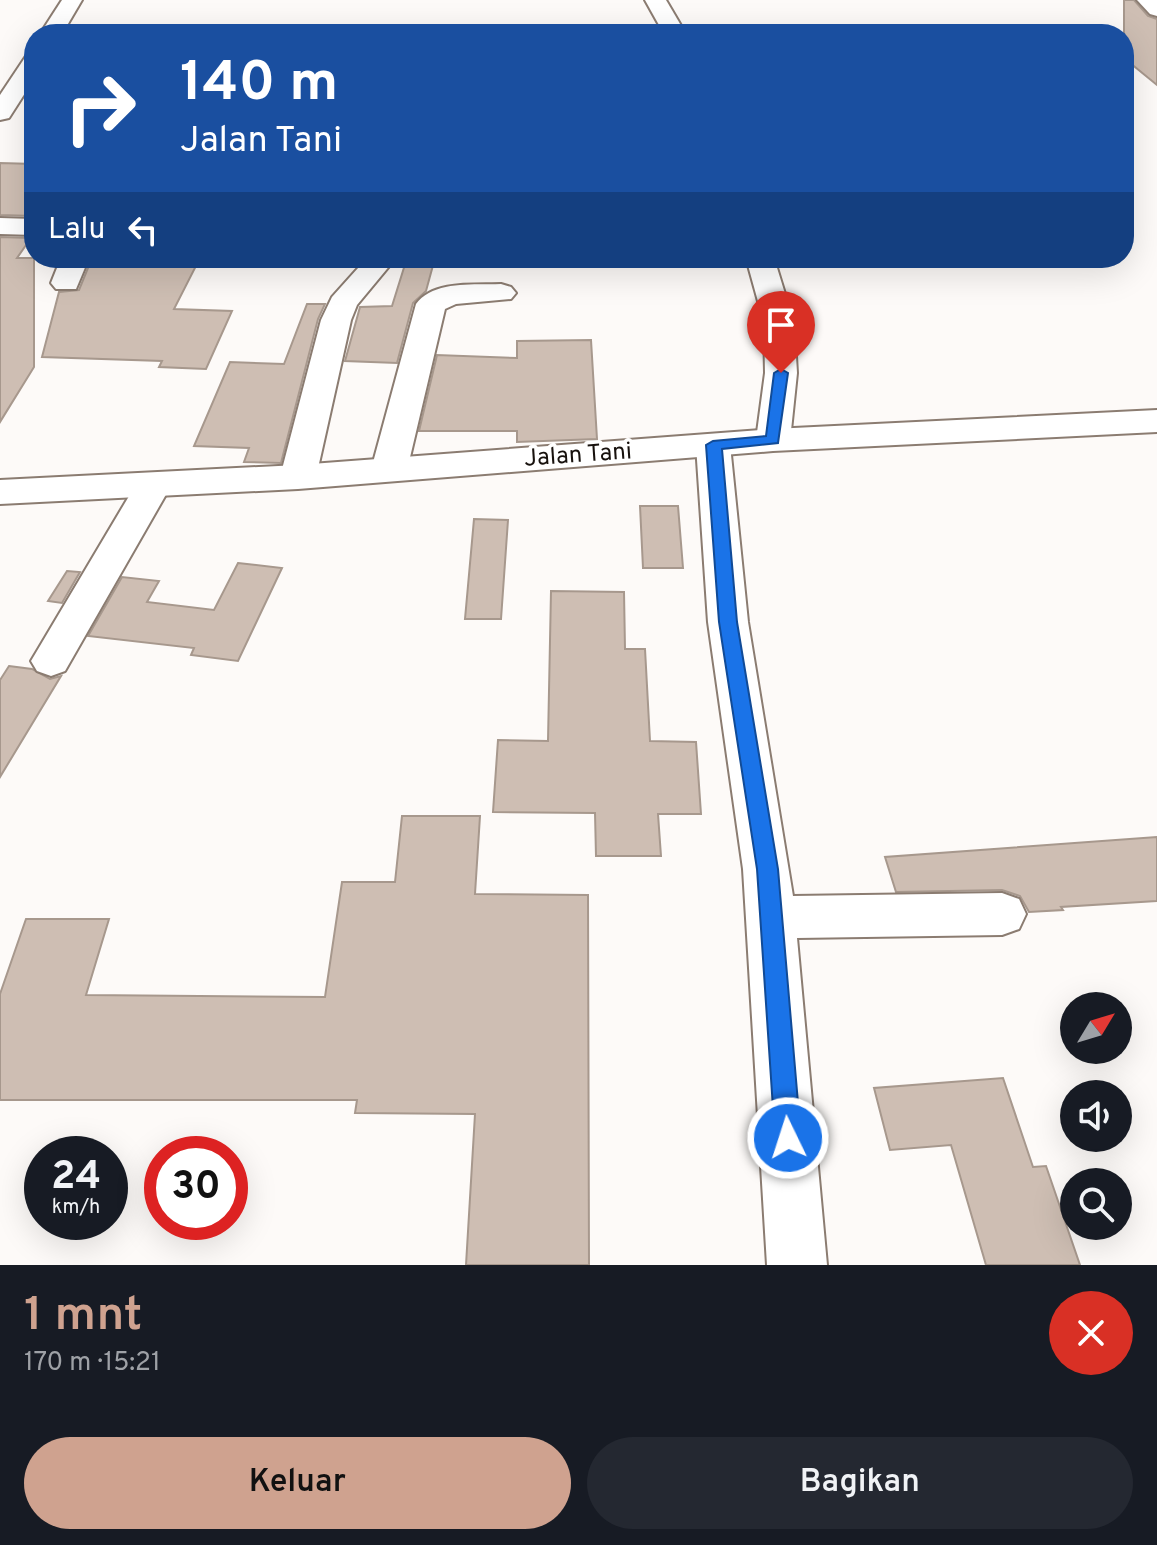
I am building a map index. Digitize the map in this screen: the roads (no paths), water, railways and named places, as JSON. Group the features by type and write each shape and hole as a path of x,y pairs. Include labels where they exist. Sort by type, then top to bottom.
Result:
{"highway":[{"name":"Jalan Tani","path":"0,492 298,477 773,440 1157,421"}],"street":[{"path":"57,24 72,0 79,0"},
{"path":"655,0 671,24"},
{"path":"1147,0 1157,10"},
{"path":"0,113 7,91 24,72"},
{"path":"0,226 24,227"},
{"path":"298,477 327,369 336,320 343,303 373,268"},
{"path":"763,268 779,323 781,373 773,440"},
{"path":"389,470 431,304 450,295 501,293"},
{"path":"713,445 728,622 772,917 797,1265"},
{"path":"51,661 154,484"},
{"path":"772,917 1002,914"}]}
